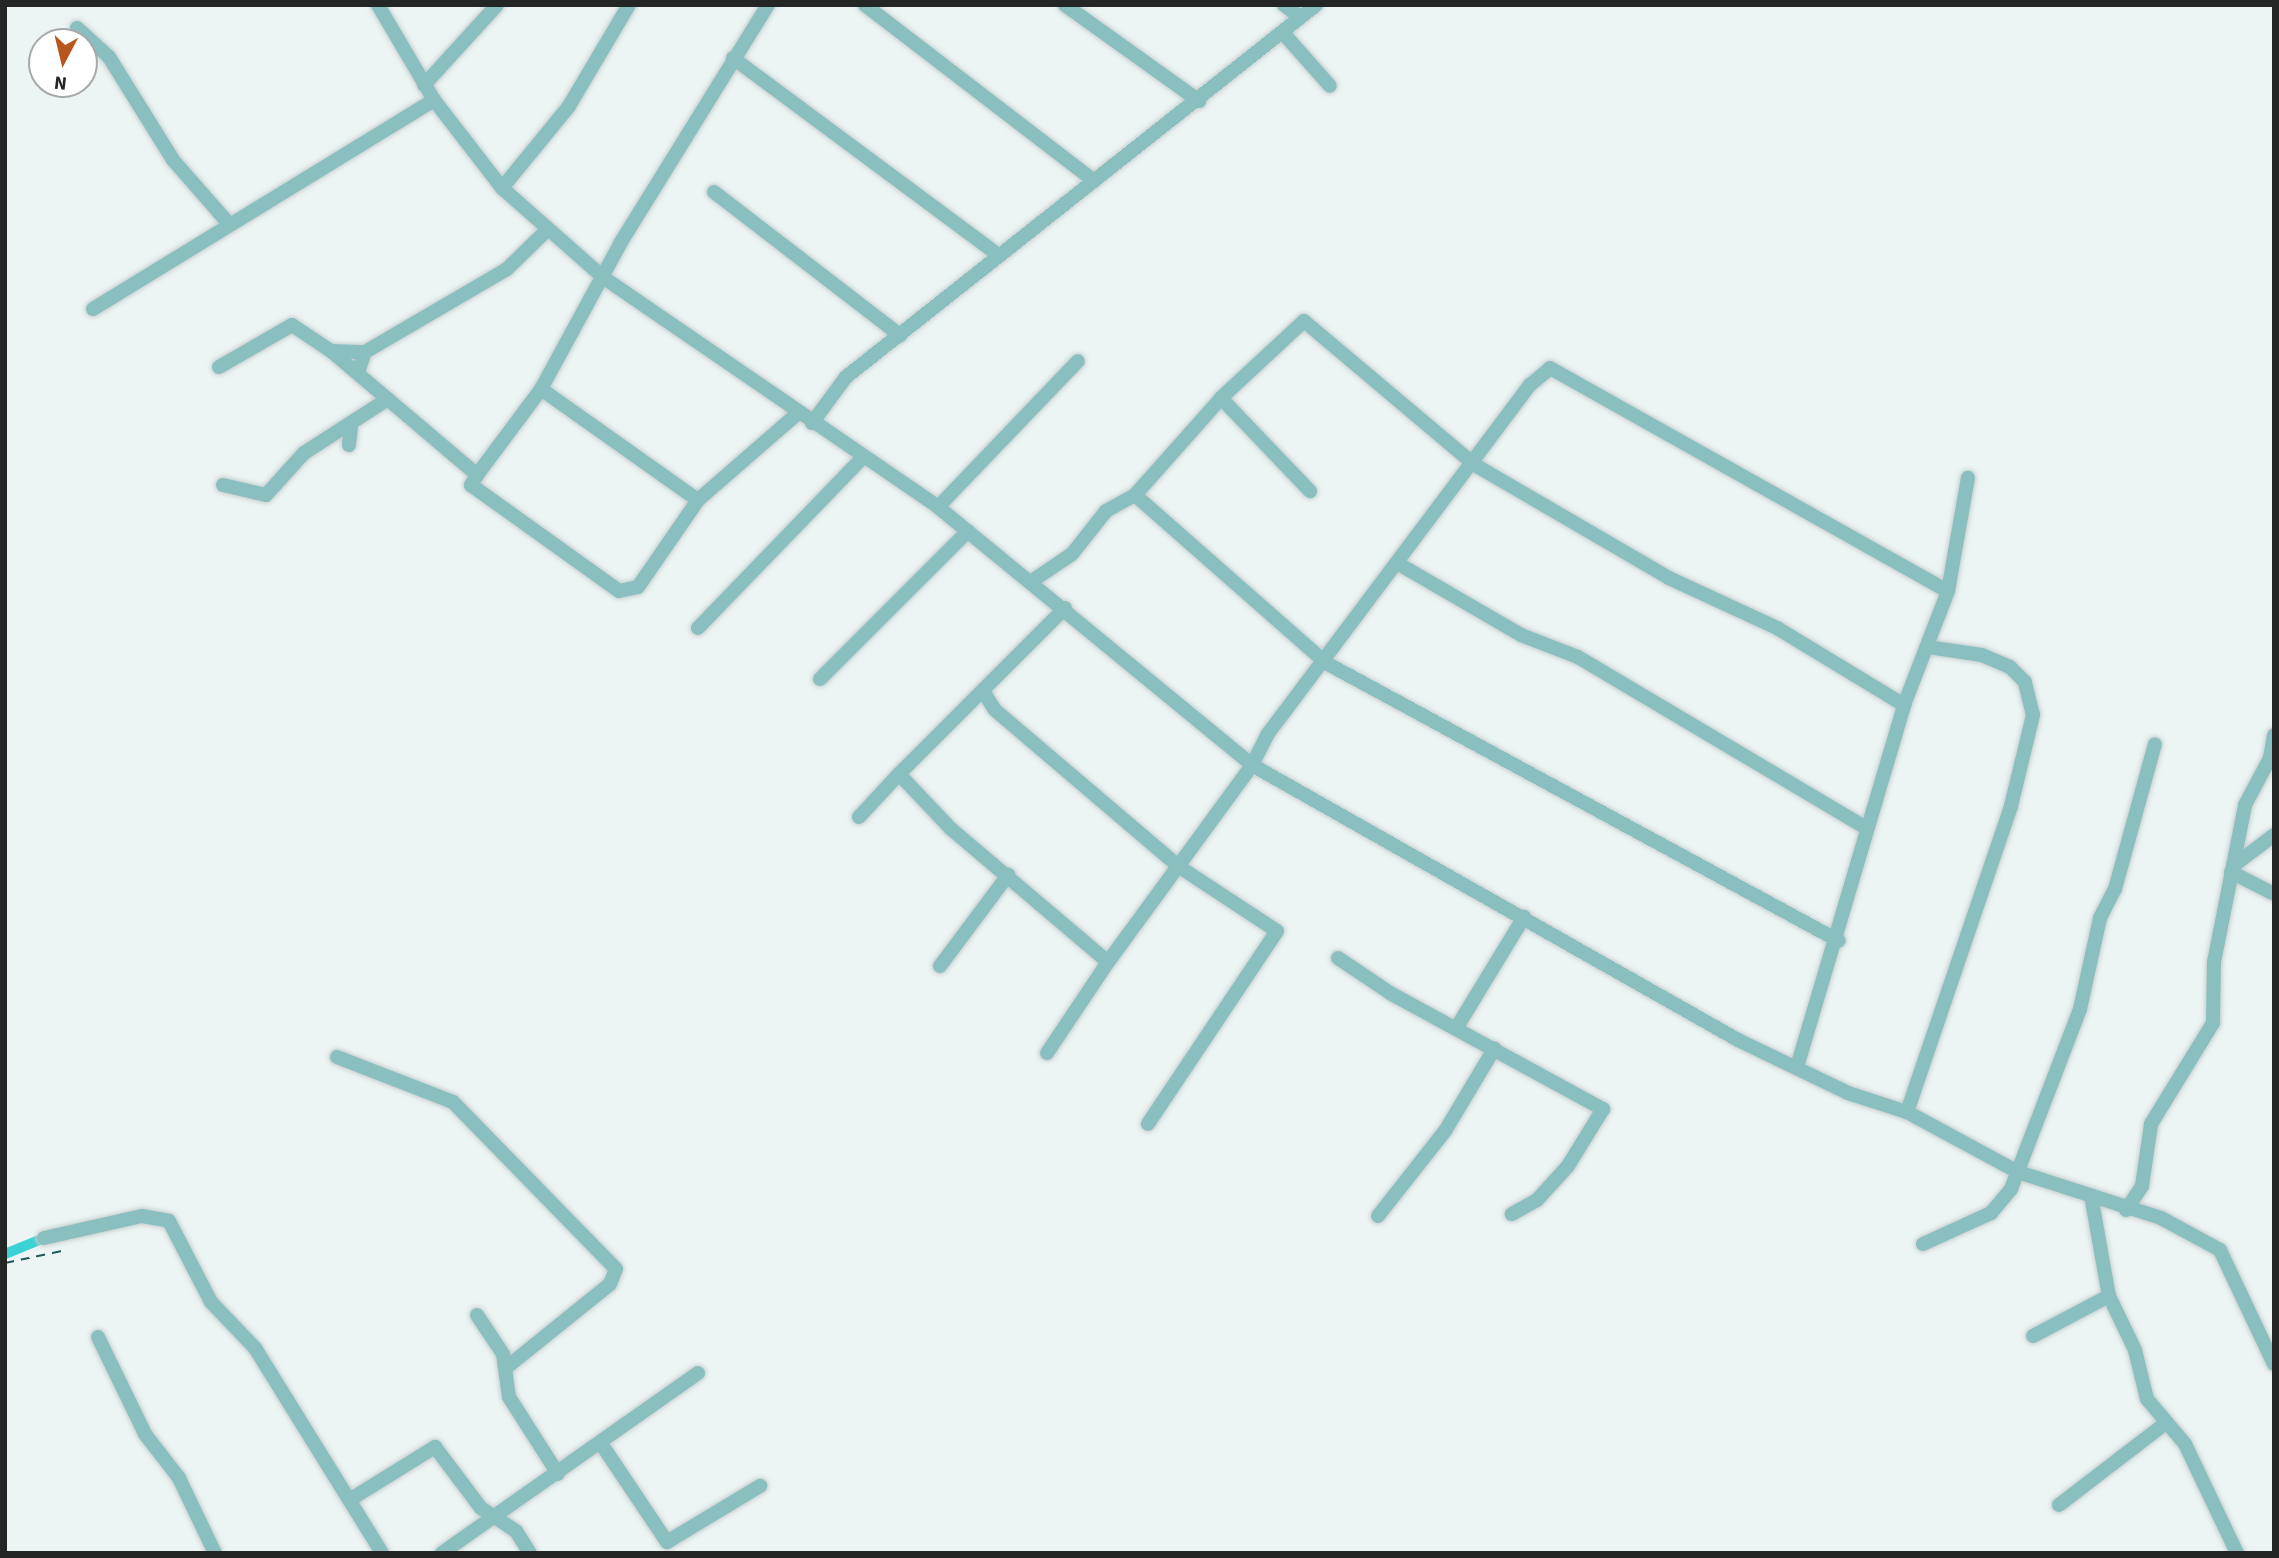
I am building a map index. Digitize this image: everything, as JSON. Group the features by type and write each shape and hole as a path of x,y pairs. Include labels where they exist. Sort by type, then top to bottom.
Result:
{"street":[{"path":"378,5 433,100 502,188 604,278 798,414 938,506 1065,608 1252,765 1797,1067 1907,1112 2018,1172 2092,1201 2161,1218 2220,1250 2274,1364"},
{"path":"424,85 497,5"},
{"path":"502,188 569,107 629,5"},
{"path":"768,5 733,58 541,389 471,485 620,591 638,587 698,500 798,414"},
{"path":"865,5 1094,180"},
{"path":"1065,5 1199,101"},
{"path":"1284,5 1300,17"},
{"path":"812,423 839,385 1094,180 1284,34 1316,5"},
{"path":"1284,34 1330,86"},
{"path":"98,47 109,57 173,160 229,224"},
{"path":"733,58 1000,256"},
{"path":"93,309 433,100"},
{"path":"715,192 900,335"},
{"path":"331,351 365,352 507,270 548,229"},
{"path":"1032,581 1072,554 1106,511 1135,495 1221,398 1304,321 1475,465 1670,578 1777,628 1904,705"},
{"path":"219,367 292,325 358,372 477,475"},
{"path":"358,372 365,352"},
{"path":"938,506 1078,361"},
{"path":"1047,1053 1108,962 1252,765 1267,734 1326,663 1397,563 1475,465 1530,385 1550,368 1948,591"},
{"path":"541,389 698,500"},
{"path":"1221,398 1310,491"},
{"path":"223,485 266,495 304,453 351,426 388,399"},
{"path":"349,445 351,426"},
{"path":"698,628 863,457"},
{"path":"1797,1067 1839,941 1866,828 1904,705 1948,591 1968,478"},
{"path":"1135,495 1326,663 1839,941"},
{"path":"820,679 968,531"},
{"path":"1397,563 1521,635 1578,657 1866,828"},
{"path":"859,817 957,710 983,691 1065,608"},
{"path":"1907,1112 2011,806 2033,715 2025,682 2010,667 1982,655 1927,647"},
{"path":"983,691 995,710 1178,866 1277,931 1148,1124"},
{"path":"2126,1210 2142,1186 2151,1124 2213,1023 2214,962 2245,805 2270,758 2274,735"},
{"path":"1923,1244 1991,1213 2018,1172 2080,1009 2100,918 2115,889 2155,744"},
{"path":"899,774 1007,875 1108,962"},
{"path":"2232,869 2274,835"},
{"path":"2232,869 2274,894"},
{"path":"940,966 1007,875"},
{"path":"1457,1027 1524,916"},
{"path":"1338,958 1603,1109 1568,1166 1537,1200 1512,1214"},
{"path":"1378,1216 1445,1131 1494,1049"},
{"path":"337,1057 453,1102 616,1269 610,1284 506,1368"},
{"path":"2092,1201 2109,1296 2135,1350 2147,1399 2196,1463 2237,1553"},
{"path":"44,1238 142,1216 169,1221 211,1302 255,1348 382,1553"},
{"path":"2033,1336 2109,1296"},
{"path":"477,1315 506,1368 509,1397 558,1474"},
{"path":"98,1337 215,1553"},
{"path":"442,1553 493,1516 602,1445 698,1373"},
{"path":"2059,1504 2166,1423"},
{"path":"602,1445 670,1548 760,1486"},
{"path":"351,1499 435,1447 493,1516 524,1539 530,1553"}],"waterway":[{"path":"5,1254 44,1238"}],"ferry route":[{"path":"5,1263 62,1251"}]}
